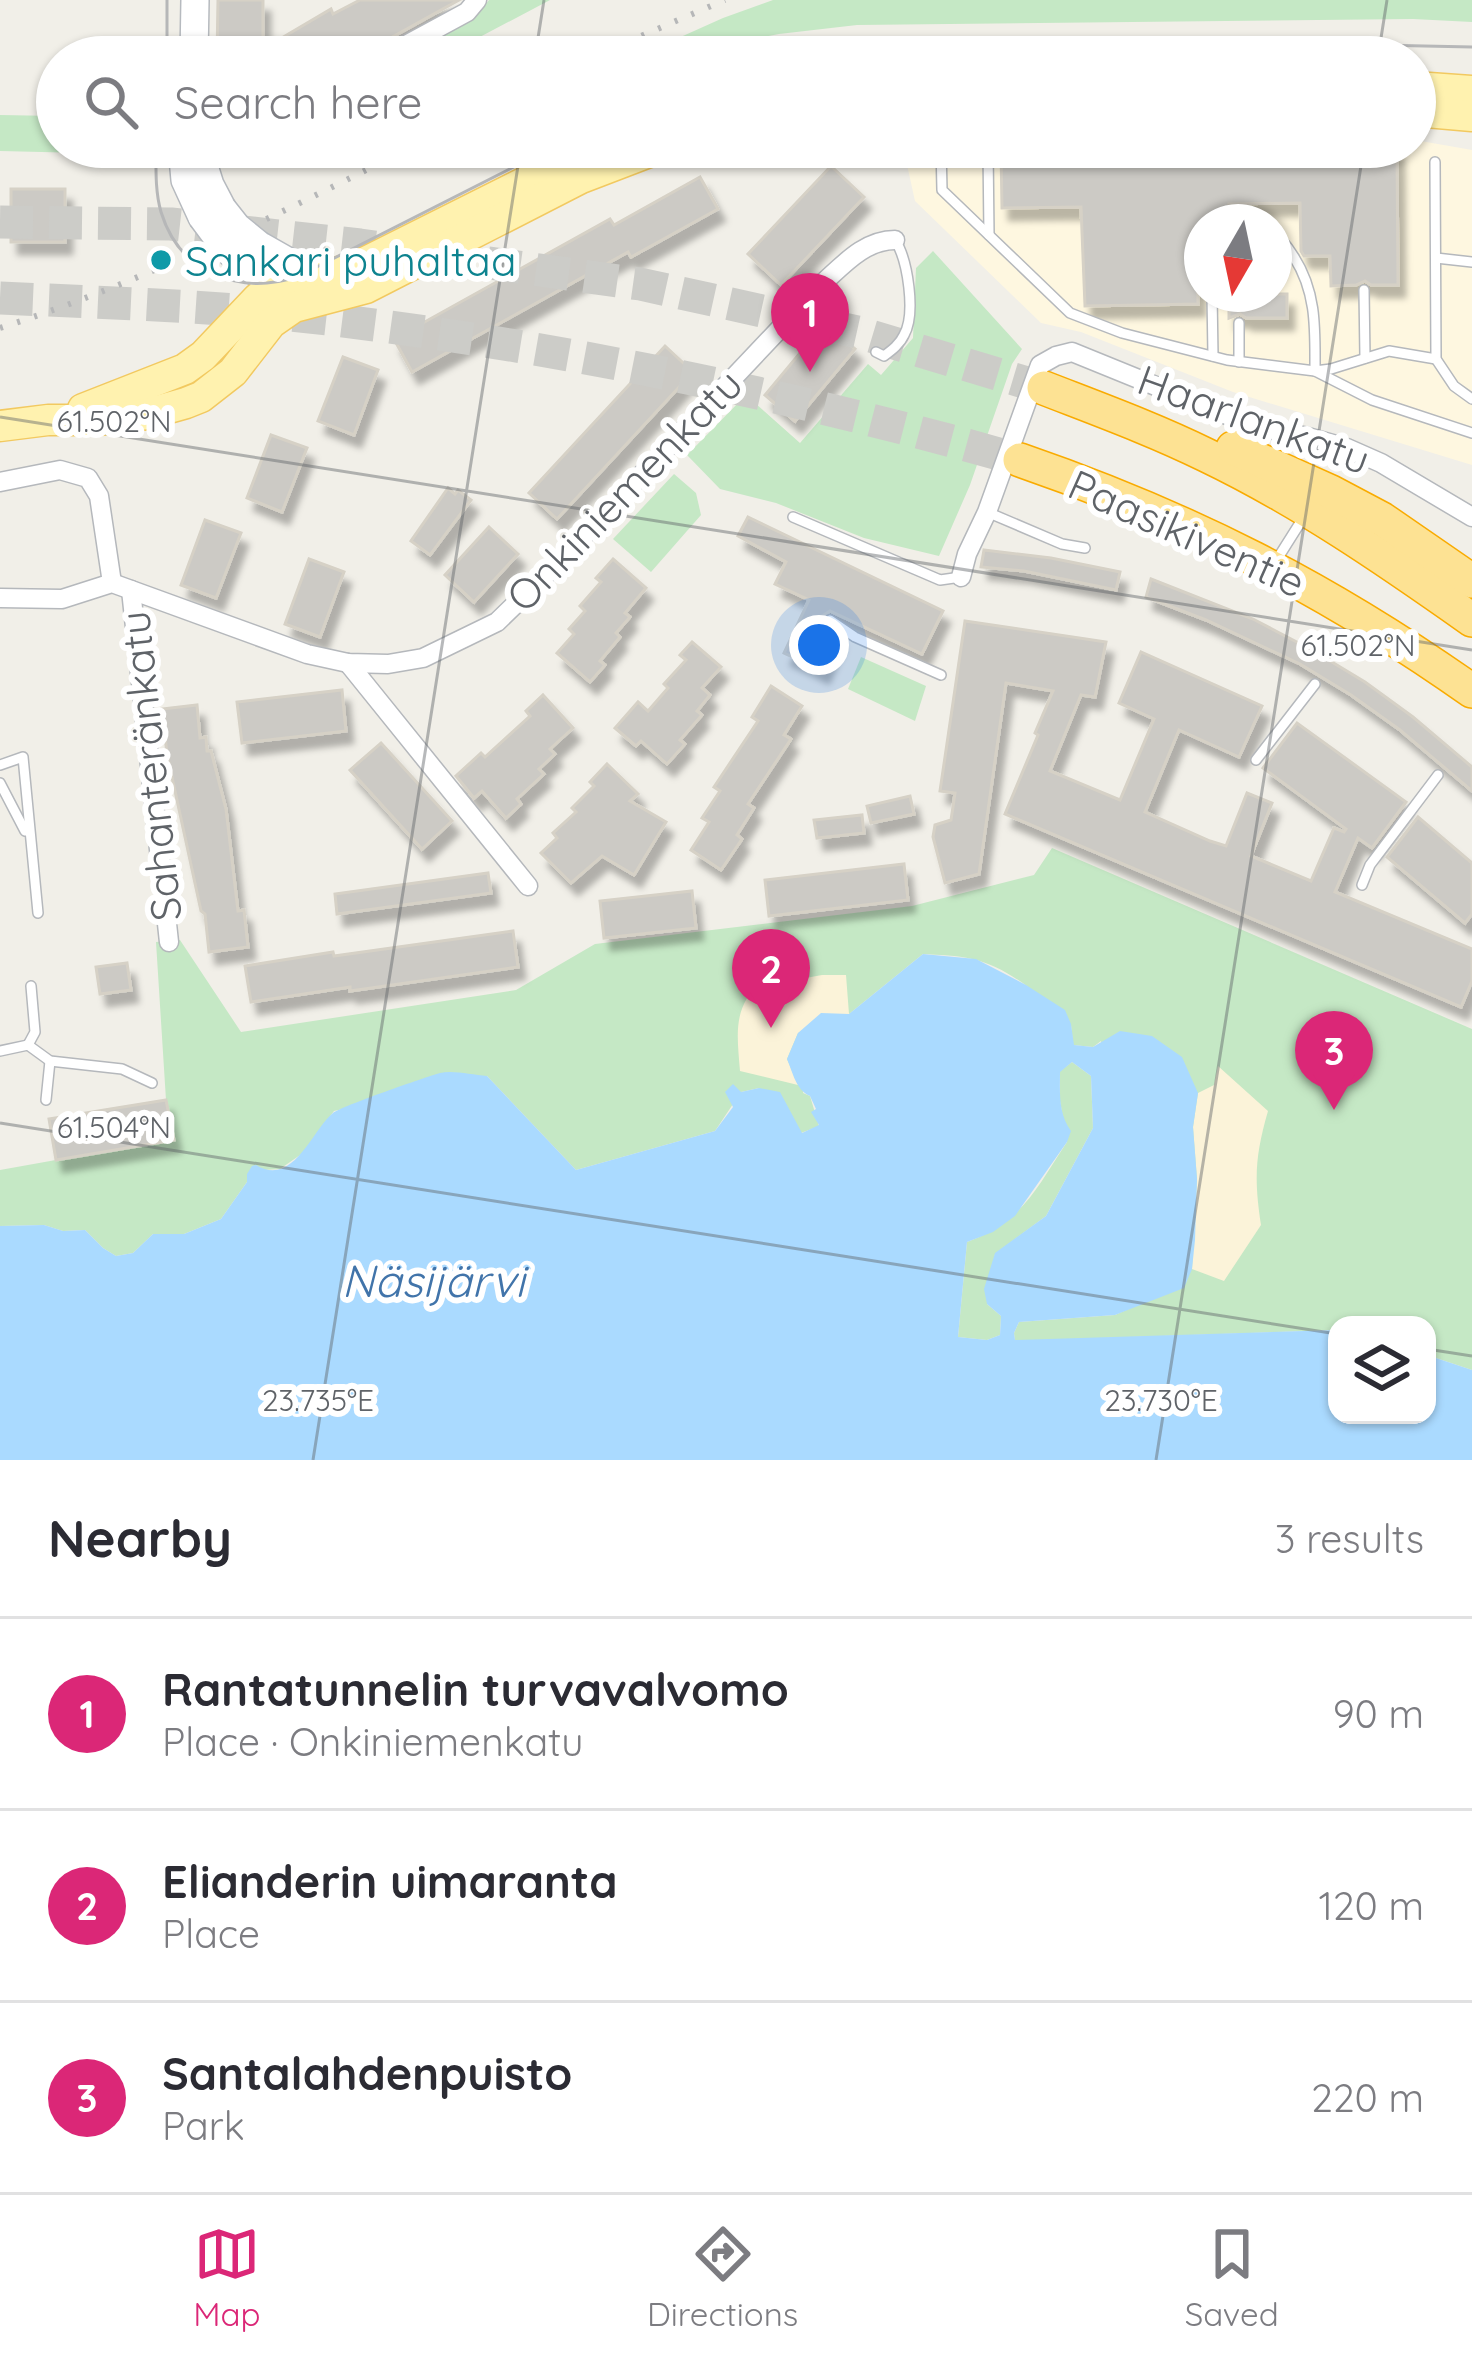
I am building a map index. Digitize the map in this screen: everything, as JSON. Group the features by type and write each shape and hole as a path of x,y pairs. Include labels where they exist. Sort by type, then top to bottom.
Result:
{"highway":[{"name":"Paasikiventie","path":"1044,388 1206,454 1392,563 1472,620"},
{"path":"1105,412 1209,437 1331,492 1382,519 1472,581"},
{"name":"Paasikiventie","path":"1020,460 1144,506 1273,566 1373,623 1472,691"}],"main road":[{"path":"194,36 195,0"},
{"path":"1436,89 1472,92"},
{"path":"1436,113 1472,116"},
{"path":"184,168 185,180 212,213"},
{"path":"205,168 222,244 263,266 366,288 607,168"},
{"path":"261,314 294,307 340,284 371,260 553,168"},
{"path":"0,426 147,414 201,397 233,372 261,314 270,293 263,266"}],"street":[{"path":"423,36 467,12 477,0"},
{"name":"Onkiniemenkatu","path":"121,586 307,654 348,663 388,664 423,658 497,622 852,256 873,244 896,240"},
{"name":"Haarlankatu","path":"961,577 1040,365 1072,352 1254,426 1347,448 1472,516"},
{"path":"0,482 60,470 88,478 99,496 121,586 62,599 0,598"},
{"name":"Sahanteränkatu","path":"121,586 169,942"},
{"path":"348,663 528,886"}],"lane":[{"path":"941,168 942,190 1070,314 1122,333 1238,362 1315,371 1372,400 1472,433"},
{"path":"988,168 989,235"},
{"path":"1435,168 1436,359 1454,386 1472,400"},
{"path":"875,352 884,356 907,331 907,266 896,240"},
{"path":"1292,254 1304,273 1315,310 1315,371"},
{"path":"1436,259 1472,262"},
{"path":"1364,290 1365,358"},
{"path":"1212,312 1213,356"},
{"path":"1238,362 1239,322"},
{"path":"1315,371 1389,351 1436,359"},
{"path":"1273,566 1308,511"},
{"path":"987,512 1063,544 1085,548"},
{"path":"793,517 940,580 961,577"},
{"path":"830,620 855,638 941,675"},
{"path":"1256,760 1315,684"},
{"path":"0,765 23,757 38,914"},
{"path":"1362,885 1370,865 1438,775"},
{"path":"0,783 29,839"},
{"path":"28,1045 35,1032 31,986"},
{"path":"0,1051 28,1045 50,1061 122,1069 152,1082"},
{"path":"46,1100 50,1061"}],"shaded area":[{"path":"1436,144 1472,150 1472,465 1233,392 1081,332 1041,323 915,201 908,168 1436,168"}],"green space":[{"path":"489,0 550,0 482,36 441,36 474,18"},
{"path":"773,0 1472,0 1472,22 857,25 769,36 683,36"},
{"path":"0,115 36,116 36,152 0,151"},
{"path":"933,251 1022,349 1012,364 970,485 939,556 864,538 776,503 720,489 687,455 746,395 800,443 868,364 881,375 913,338 916,268"},
{"path":"674,474 696,493 701,515 651,572 613,539"},
{"path":"861,657 926,686 915,721 848,689"},
{"path":"1052,848 1472,1029 1472,1370 1436,1358 1436,1316 1328,1316 1328,1330 1015,1341 1019,1322 1115,1315 1140,1304 1101,1041 1093,1047 1073,1045 1071,1025 1026,985 986,963 954,956 923,954 849,1014 821,1014 803,1093 810,1096 819,1126 801,1133 759,1088 741,1092 715,1131 576,1170 487,1076 334,1111 303,1153 280,1169 263,1170 247,1182 221,1219 184,1234 153,1234 133,1253 116,1256 85,1230 0,1226 0,1170 173,1139 166,1100 156,942 180,940 241,1032 516,990 595,944 912,906 1034,875"},
{"path":"1072,1062 1091,1076 1093,1128 1046,1216 995,1254 987,1304 1001,1316 1000,1335 987,1340 958,1337 967,1242 1015,1214 1067,1142 1060,1071"}],"sand":[{"path":"846,975 849,1014 798,1033 787,1059 798,1085 740,1071 739,1021 754,989 764,979"},
{"path":"1218,1066 1268,1111 1257,1168 1261,1225 1224,1281 1192,1269 1197,1179 1193,1127 1198,1093 1214,1085"}],"water":[{"name":"Näsijärvi","path":"923,954 976,959 1026,985 1065,1010 1074,1045 1093,1047 1120,1031 1152,1036 1182,1057 1198,1093 1193,1127 1195,1240 1184,1288 1115,1315 1019,1322 1015,1340 1328,1330 1328,1424 1436,1424 1436,1358 1472,1370 1472,1460 0,1460 0,1226 85,1230 116,1256 133,1253 153,1234 184,1234 221,1219 247,1182 252,1166 269,1170 291,1163 333,1113 445,1072 487,1076 576,1170 715,1131 733,1107 725,1092 733,1084 741,1092 759,1088 780,1092 802,1133 819,1125 811,1112 816,1109 787,1059 798,1033 821,1013 849,1014","holes":["1072,1062 1091,1076 1093,1128 1046,1216 995,1253 984,1289 987,1304 1001,1316 1000,1335 987,1340 958,1337 967,1242 1015,1216 1067,1142 1071,1131 1062,1110 1060,1072"]}],"building":[{"path":"218,0 263,0 263,36 217,36"},
{"path":"360,0 459,0 394,36 285,36 331,9 333,14"},
{"path":"829,168 864,197 781,285 748,254"},
{"path":"1001,168 1397,168 1398,285 1365,281 1331,286 1330,256 1304,256 1301,251 1300,203 1184,204 1184,304 1085,306 1081,207 1002,208"},
{"path":"700,177 718,209 631,257 628,252 412,372 394,339 610,219 614,225"},
{"path":"11,189 65,189 65,242 11,242"},
{"path":"1229,312 1287,312 1287,318 1240,314 1229,318"},
{"path":"825,323 855,349 795,421 765,395"},
{"path":"665,346 693,372 557,519 529,493"},
{"path":"343,357 378,370 354,435 318,421"},
{"path":"271,435 307,448 282,512 247,498"},
{"path":"448,488 471,500 430,555 411,541"},
{"path":"748,517 943,611 922,654 830,611 822,616 822,623 838,636 822,671 784,653 809,600 775,584 786,562 738,536"},
{"path":"205,520 241,533 216,598 181,585"},
{"path":"489,527 518,554 474,602 445,575"},
{"path":"984,550 1120,572 1116,590 981,567"},
{"path":"309,559 344,572 320,637 285,624"},
{"path":"613,559 646,588 625,613 630,617 616,633 620,637 590,682 557,653 574,634 569,629 585,611 580,606 601,582 596,578"},
{"path":"1151,579 1253,619 1365,682 1472,767 1472,791 1400,730 1300,664 1146,597"},
{"path":"965,621 1106,642 1095,697 1081,695 1050,771 1120,800 1154,719 1119,703 1141,652 1262,706 1239,757 1179,730 1145,812 1210,841 1226,846 1247,793 1272,803 1251,856 1311,881 1334,828 1346,829 1263,768 1297,723 1406,802 1372,848 1358,838 1335,892 1472,949 1472,981 1461,1007 1005,814 1053,691 1006,683 979,874 945,883 933,837 935,825 951,820 955,793 940,791"},
{"path":"692,642 721,667 702,688 710,695 697,711 702,715 667,764 641,741 636,746 615,728 638,702 648,711 686,660 680,655"},
{"path":"771,686 802,706 784,735 791,739 748,804 754,808 737,835 742,839 721,870 691,850 709,822 702,818 720,791 714,787 758,721 752,717"},
{"path":"342,690 346,731 242,743 237,702"},
{"path":"543,695 573,728 550,749 555,754 539,769 544,774 517,799 521,804 506,818 482,791 474,798 456,776 530,716 526,711"},
{"path":"197,705 200,738 206,737 226,809 238,911 244,910 248,947 209,952 205,914 167,754 162,709"},
{"path":"381,743 452,821 422,849 350,770"},
{"path":"607,764 638,794 630,801 666,822 634,875 602,856 571,883 541,853 557,838 553,833 576,812 572,808"},
{"path":"910,796 914,814 871,823 867,806"},
{"path":"862,815 864,833 817,838 814,820"},
{"path":"1418,817 1472,863 1472,914 1465,923 1387,857"},
{"path":"904,864 908,900 769,916 765,880"},
{"path":"488,873 491,893 337,914 335,894"},
{"path":"692,891 696,928 604,938 600,901"},
{"path":"513,931 518,967 251,1002 245,966"},
{"path":"127,963 131,990 100,994 96,967"},
{"path":"166,1100 174,1140 56,1160 49,1119"}],"tunnel":[{"path":"0,222 171,224 640,284 857,332 1044,388"},
{"path":"0,298 252,311 422,331 766,395 1020,460"}],"tram line":[{"path":"167,0 167,36"},
{"path":"1436,46 1472,47"},
{"path":"157,168 161,212 182,251 214,275 254,283 297,277 512,168"}],"railway":[{"path":"641,36 725,0"},
{"path":"0,328 158,268 369,168"}],"place":[{"name":"Sankari puhaltaa","path":"161,260"},
{"name":"Rantatunnelin turvavalvomo","path":"810,372"},
{"name":"Elianderin uimaranta","path":"771,1028"},
{"name":"Santalahdenpuisto","path":"1334,1110"}]}
